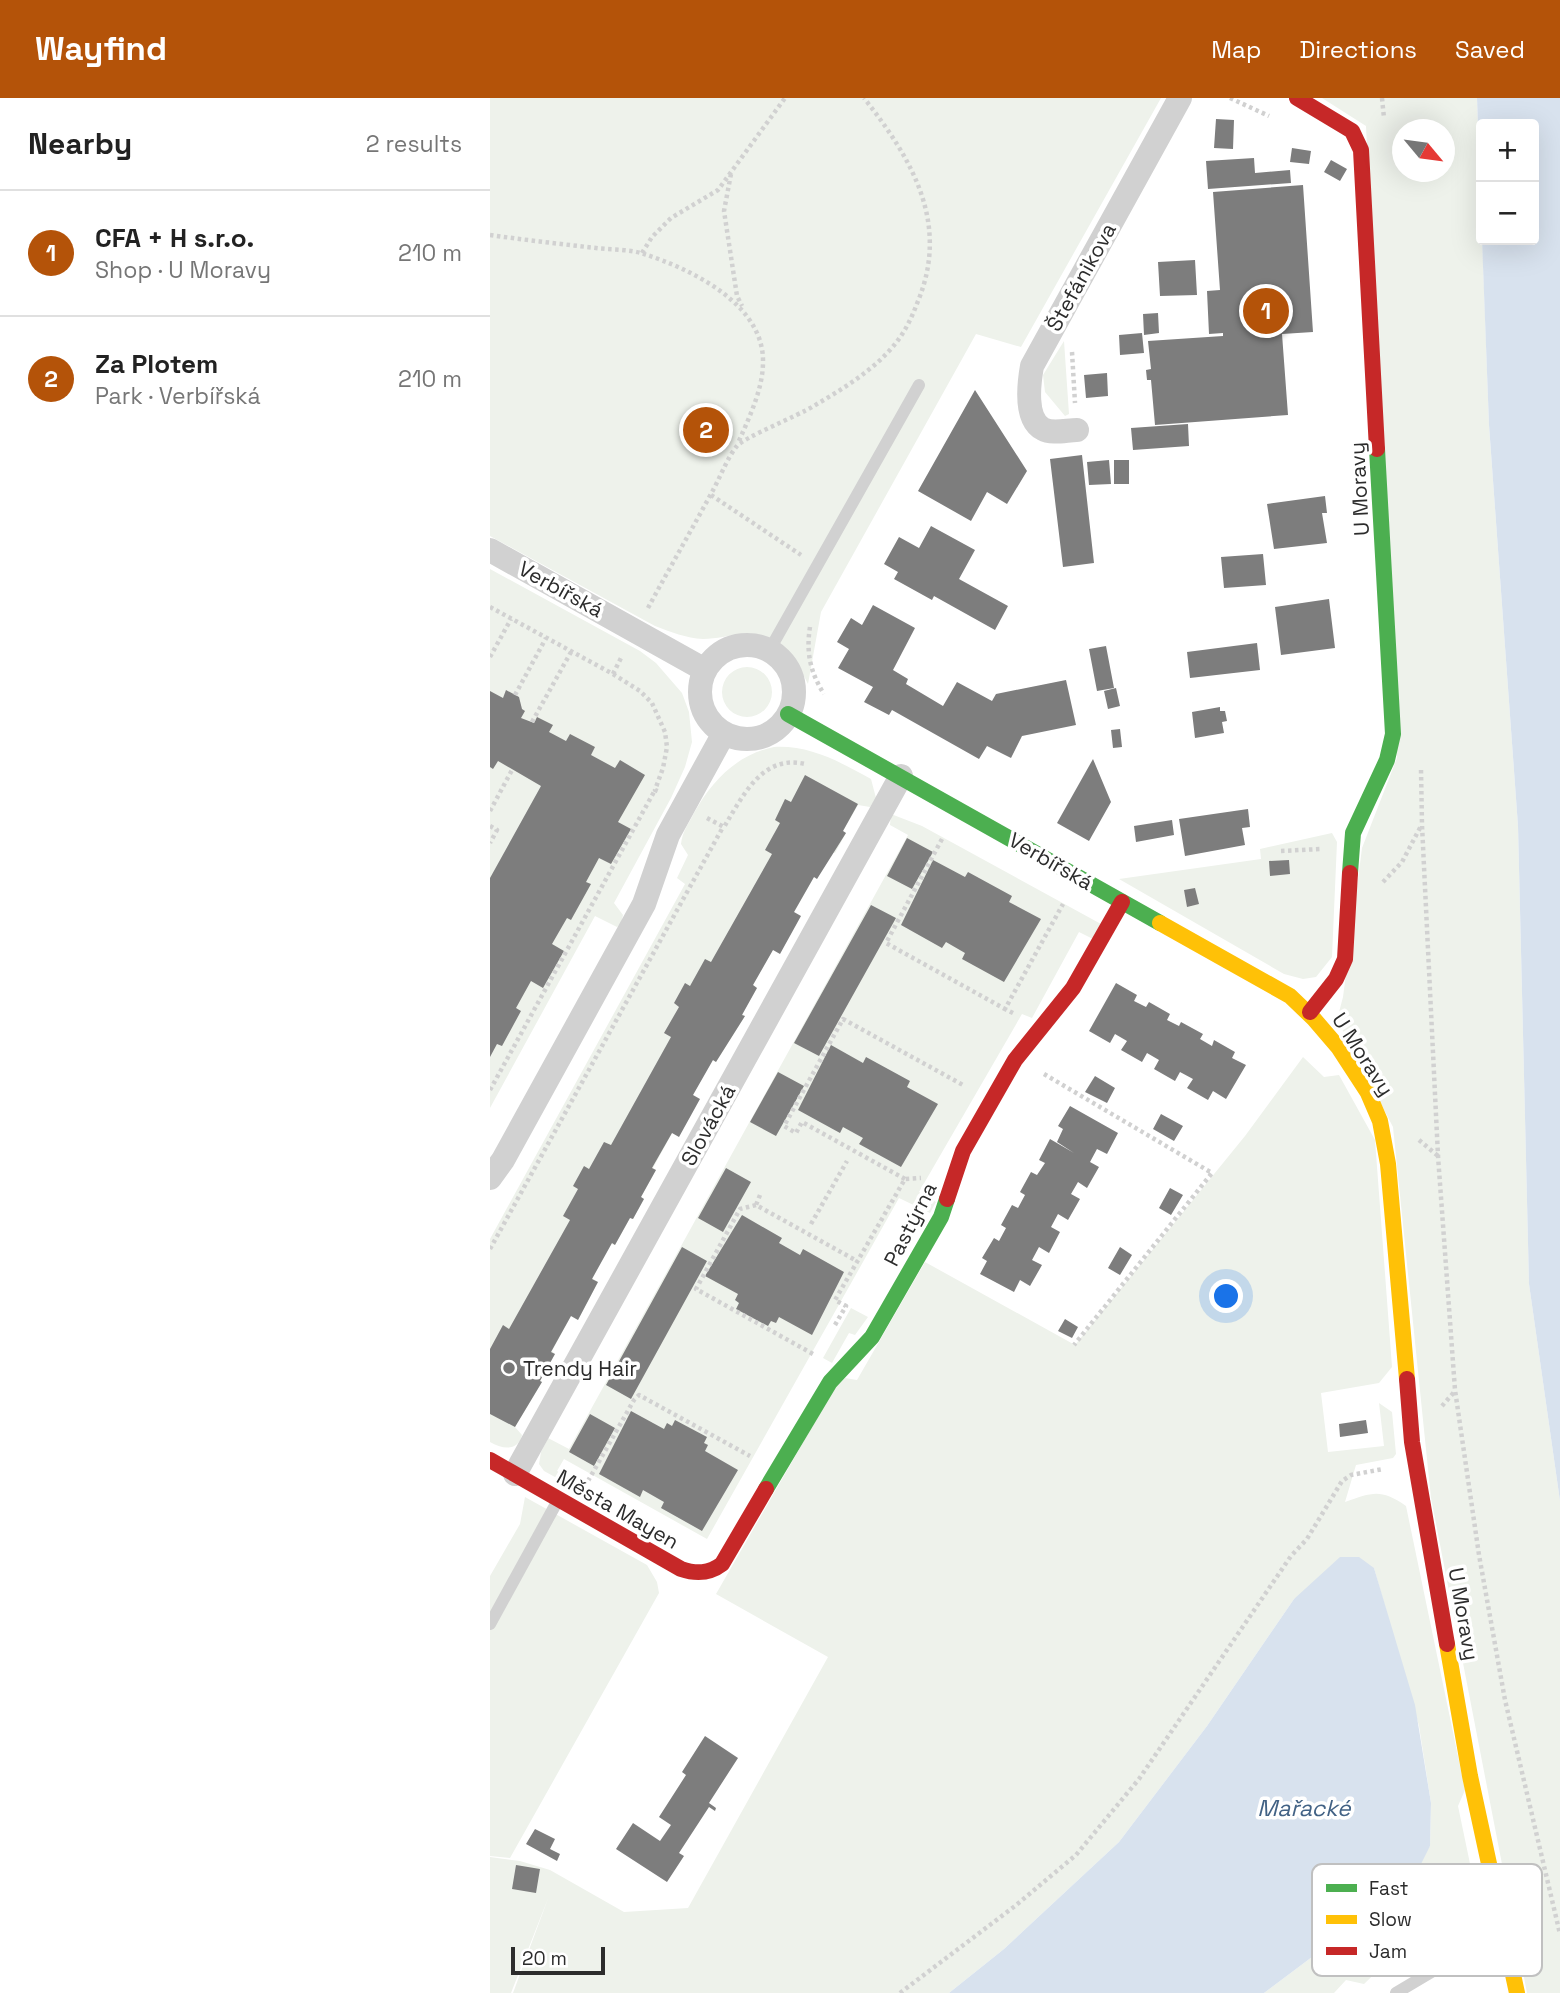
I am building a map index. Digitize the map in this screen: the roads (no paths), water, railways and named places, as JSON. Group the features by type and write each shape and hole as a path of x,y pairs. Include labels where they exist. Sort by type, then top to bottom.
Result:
{"street":[{"name":"Štefánikova","path":"1077,430 1047,431 1037,424 1031,410 1029,385 1032,366 1180,98"},
{"name":"U Moravy","path":"1297,98 1348,127 1356,136 1361,150 1393,734 1390,756 1353,833 1345,959 1336,979 1310,1013 1327,1032 1364,1087 1375,1107 1383,1135 1388,1164 1412,1442 1470,1776 1488,1864"},
{"name":"Verbířská","path":"490,550 705,670"},
{"path":"751,645 769,651 783,662 792,678 793,696 788,714 774,730 755,739 734,738 710,722 702,706 700,687 705,670 717,656 733,647 751,645"},
{"name":"Verbířská","path":"788,714 1290,996 1310,1013"},
{"path":"490,1178 503,1160 644,904 668,835 724,733"},
{"name":"Slovácká","path":"515,1474 901,776"},
{"name":"Pastýrna","path":"726,1560 830,1382 872,1337 942,1217 963,1151 1018,1055 1073,988 1122,902"},
{"name":"Města Mayen","path":"490,1460 681,1569 691,1573 710,1571 726,1560"}],"lane":[{"path":"769,651 919,385"},
{"path":"490,1624 559,1498"},
{"path":"1396,1993 1425,1976"}],"water":[{"path":"1477,98 1560,98 1560,1501 1529,1284 1518,826 1489,425 1482,245 1539,245 1539,119 1478,119"},
{"name":"Mařacké","path":"1340,1557 1359,1557 1374,1568 1415,1705 1431,1803 1430,1846 1421,1864 1312,1864 1312,1957 1264,1993 949,1993 1004,1949 1119,1842 1207,1726 1294,1599"}],"place":[{"name":"CFA + H s.r.o.","path":"1266,311"},
{"name":"Za Plotem","path":"706,430"},
{"name":"Trendy Hair","path":"509,1368"}]}
